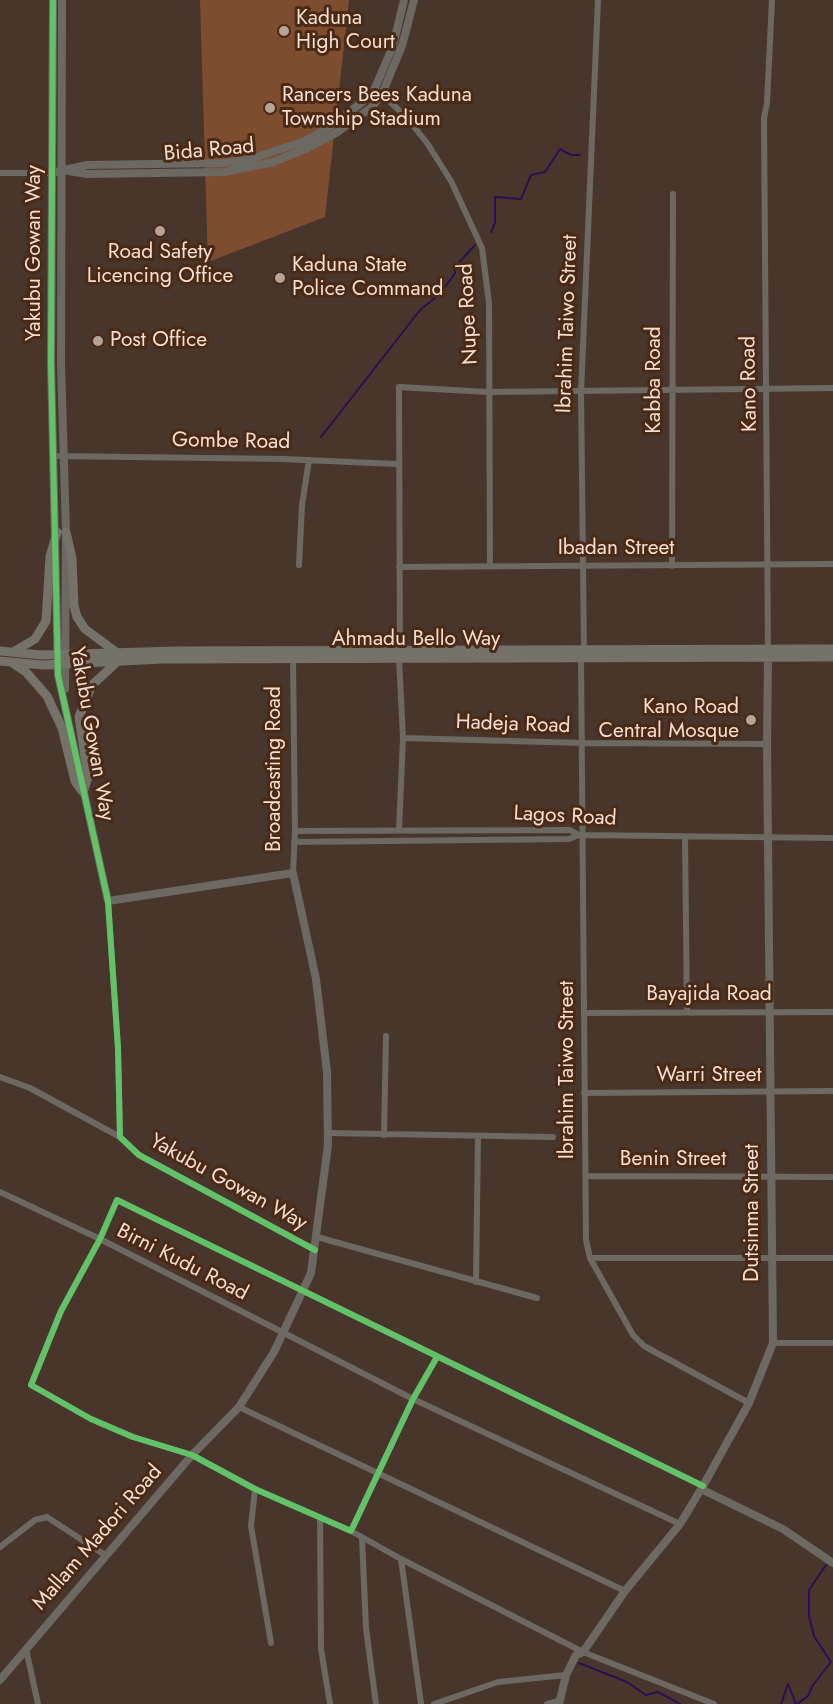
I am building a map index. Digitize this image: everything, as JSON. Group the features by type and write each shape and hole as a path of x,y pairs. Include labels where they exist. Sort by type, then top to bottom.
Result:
{"main road":[{"path":"61,532 72,558 72,588 77,617 85,629 116,652"},
{"path":"61,532 50,557 46,621 35,639 12,657 48,696 62,728 75,781 83,792"},
{"name":"Ahmadu Bello Way","path":"768,654 833,649"},
{"name":"Ahmadu Bello Way","path":"0,651 12,657 42,660 86,659 116,663 162,659 293,659 400,654"},
{"name":"Ahmadu Bello Way","path":"86,659 116,652 768,654 833,657"},
{"name":"Ahmadu Bello Way","path":"0,661 12,657"},
{"path":"83,792 87,777 79,717 92,685 116,663"}],"street":[{"name":"Yakubu Gowan Way","path":"53,0 51,355 54,456 61,532"},
{"name":"Yakubu Gowan Way","path":"62,0 61,329 64,456 61,532 64,697 108,901 118,1048 120,1137 139,1155 315,1250"},
{"name":"Bida Road","path":"0,173 51,173 87,165 223,163 263,155 305,141 334,124 365,100 375,88 393,46 404,0"},
{"name":"Bida Road","path":"63,170 87,174 204,173 249,168 308,148 336,133 372,107 382,94 402,46 414,0"},
{"name":"Ibrahim Taiwo Street","path":"598,0 581,392 586,1240 590,1258 633,1335 644,1346 748,1403"},
{"name":"Kano Road","path":"768,654 764,118 767,103 772,0"},
{"name":"Nupe Road","path":"382,94 407,118 427,143 451,181 482,248 489,303 489,565"},
{"name":"Kabba Road","path":"672,566 673,194"},
{"path":"399,830 402,738 399,387 488,392 671,392 833,388"},
{"name":"Gombe Road","path":"54,456 309,460 398,464"},
{"path":"299,565 302,505 309,460"},
{"name":"Ibadan Street","path":"399,567 833,564"},
{"name":"Dutsinma Street","path":"559,1702 566,1675 576,1655 583,1652 625,1591 680,1524 748,1403 774,1343 766,744 768,654"},
{"name":"Broadcasting Road","path":"108,901 293,873 295,831 293,659"},
{"name":"Hadeja Road","path":"402,738 583,743 766,744"},
{"name":"Lagos Road","path":"295,831 570,830 582,835 833,838"},
{"path":"294,842 569,839 582,835"},
{"path":"685,837 687,1012"},
{"name":"Mallam Madori Road","path":"0,1680 192,1455 239,1407 284,1334 311,1274 328,1133 327,1072 316,979 293,873"},
{"name":"Bayajida Road","path":"584,1013 833,1012"},
{"path":"384,1135 386,1036"},
{"path":"0,1077 30,1088 120,1137"},
{"name":"Warri Street","path":"584,1093 833,1091"},
{"path":"328,1133 553,1137"},
{"path":"476,1282 477,1136"},
{"name":"Benin Street","path":"586,1176 833,1177"},
{"name":"Birni Kudu Road","path":"0,1192 100,1239 413,1399 680,1524"},
{"path":"714,1704 583,1652 351,1531 255,1489 192,1455 133,1437 91,1419 31,1385 61,1311 100,1239 117,1200 702,1487 783,1529 832,1561"},
{"path":"317,1237 537,1298"},
{"path":"590,1258 833,1258"},
{"path":"774,1343 833,1343"},
{"path":"351,1531 413,1399 437,1357"},
{"path":"239,1407 625,1591"},
{"path":"255,1489 251,1526 271,1643"},
{"path":"0,1547 35,1520 46,1517 105,1555"},
{"path":"320,1519 321,1649 330,1704"},
{"path":"362,1538 366,1628 376,1704"},
{"path":"401,1559 421,1704"},
{"path":"26,1649 38,1704"},
{"path":"434,1704 498,1682 566,1675"},
{"path":"547,1704 559,1702"}],"shaded area":[{"name":"Rancers Bees Kaduna Township Stadium","path":"200,0 349,0 325,217 208,262"}],"waterway":[{"path":"491,232 495,223 495,197 521,199 531,175 545,172 560,149 571,155 580,155"},
{"path":"321,437 420,310 441,293 455,273 455,267 475,245"},
{"path":"797,1704 808,1696 813,1685 831,1662 814,1636 809,1616 809,1590 826,1565"},
{"path":"579,1663 627,1682 646,1695 658,1692 680,1704"},
{"path":"781,1704 788,1684 796,1704"}],"cycle path":[{"path":"53,0 51,362 58,675 108,901 118,1048 120,1137 139,1155 315,1250"},
{"path":"437,1357 413,1399 351,1531 255,1489 192,1455 133,1437 91,1419 31,1385 61,1311 100,1239 117,1200 703,1486"}],"place":[{"name":"Kaduna High Court","path":"284,31"},
{"name":"Rancers Bees Kaduna Township Stadium","path":"270,108"},
{"name":"Road Safety Licencing Office","path":"160,231"},
{"name":"Kaduna State Police Command","path":"280,278"},
{"name":"Post Office","path":"98,341"},
{"name":"Kano Road Central Mosque","path":"751,720"}]}
